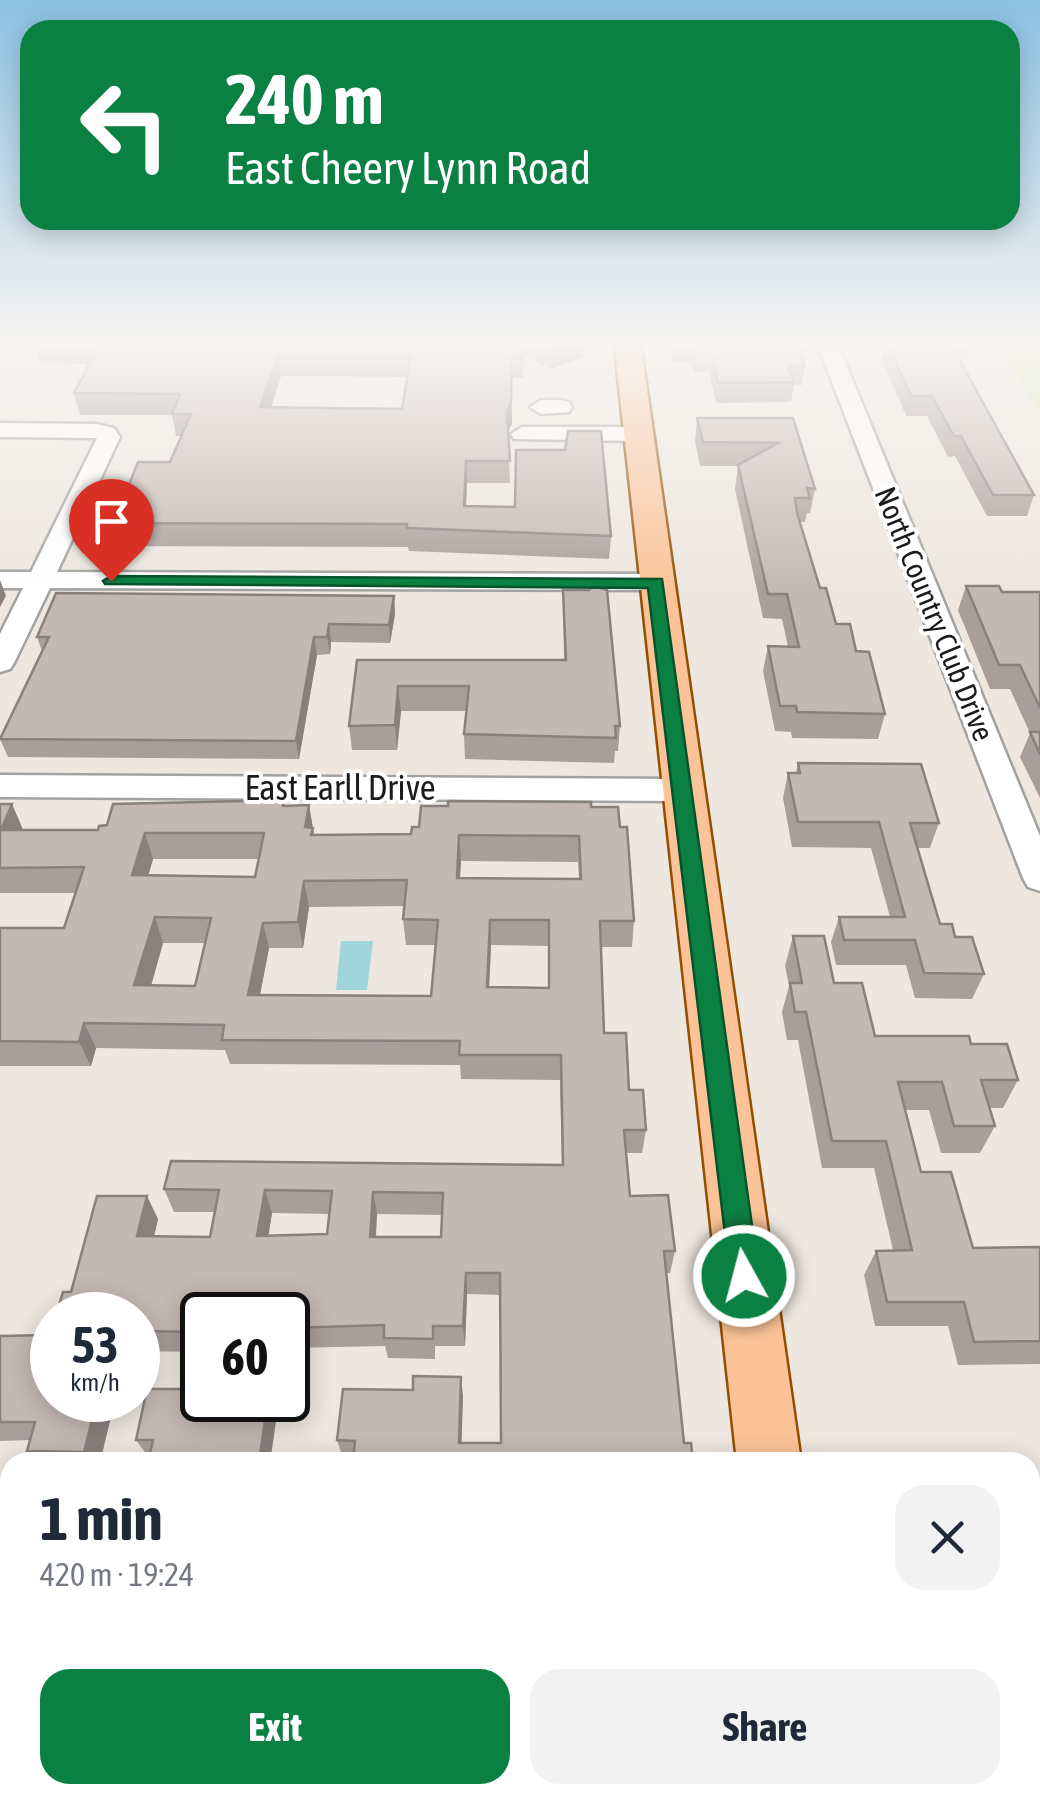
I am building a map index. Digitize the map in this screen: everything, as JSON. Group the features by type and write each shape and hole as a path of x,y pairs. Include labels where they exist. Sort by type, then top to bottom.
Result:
{"main road":[{"path":"636,425 768,1452"}],"street":[{"name":"North Country Club Drive","path":"871,425 1040,878"},
{"path":"0,430 106,432 109,437 0,663"},
{"path":"522,434 637,434"},
{"path":"0,580 656,582"},
{"name":"East Earll Drive","path":"0,786 681,790"},
{"path":"762,1414 787,1452"}],"water":[{"path":"341,941 373,941 367,990 336,990"}],"building":[{"path":"186,425 508,425 510,461 466,461 464,506 515,507 516,450 565,450 568,431 601,431 611,536 407,528 407,524 85,523 102,487 128,487 138,462 170,462"},
{"path":"699,425 795,425 815,489 807,488 810,498 795,498 797,513 820,588 826,588 836,624 850,624 856,651 869,652 885,714 797,712 796,706 780,706 768,646 799,647 787,594 768,594 738,465 778,443 703,442"},
{"path":"948,425 995,425 1034,495 993,495 961,436 954,436"},
{"path":"593,586 607,590 620,726 615,726 616,738 464,734 469,686 398,686 395,725 349,726 357,660 566,660 563,590 589,590"},
{"path":"966,586 999,586 1002,592 1040,592 1040,708 1020,665 999,665"},
{"path":"56,593 394,596 389,625 329,624 327,637 314,637 296,741 0,739 49,637 37,637"},
{"path":"1030,732 1040,732 1040,754"},
{"path":"798,763 921,764 939,823 910,823 940,924 952,924 955,937 972,937 984,974 924,973 915,940 844,940 839,917 905,917 879,822 798,822 788,773 800,773"},
{"path":"284,800 283,806 309,805 305,827 313,828 311,835 411,834 412,827 419,827 421,806 448,806 448,801 591,802 591,807 618,807 620,827 627,827 634,921 600,921 604,1033 626,1033 629,1090 643,1090 646,1130 624,1130 630,1196 668,1195 675,1251 664,1251 684,1443 691,1443 692,1452 354,1452 355,1441 337,1440 343,1389 413,1390 413,1376 461,1377 459,1443 501,1443 500,1273 466,1273 463,1326 433,1326 433,1339 384,1338 384,1325 310,1327 310,1292 180,1292 180,1332 160,1331 160,1292 71,1292 97,1196 147,1196 137,1236 210,1237 219,1190 164,1189 171,1161 563,1165 561,1055 459,1055 460,1041 222,1040 224,1025 84,1023 79,1042 0,1041 0,928 64,928 84,867 0,868 0,804 12,804 1,830 98,830 99,826 107,825 113,804","holes":["145,833 264,833 255,877 132,875","459,835 579,836 581,879 457,878","407,880 403,919 438,920 431,996 248,995 263,923 298,922 304,881","155,917 211,918 195,986 134,985","490,920 549,920 549,988 487,987","265,1190 332,1191 327,1234 257,1236","373,1192 443,1193 441,1237 370,1237"]},
{"path":"793,936 824,936 834,983 862,983 875,1036 969,1036 971,1044 1007,1044 1018,1080 981,1080 995,1126 954,1126 942,1082 898,1082 921,1172 951,1172 973,1248 1040,1247 1040,1341 974,1342 964,1302 887,1302 876,1251 912,1250 886,1141 832,1141 806,1012 795,1012 790,983 802,983"},
{"path":"30,1335 30,1422 0,1422 0,1336"},
{"path":"160,1389 180,1389 180,1422 265,1422 260,1452 150,1452 153,1440 136,1440 140,1422 160,1422"},
{"path":"35,1422 92,1422 84,1452 27,1451"}],"route":[{"path":"111,581 656,582 744,1276"}]}
